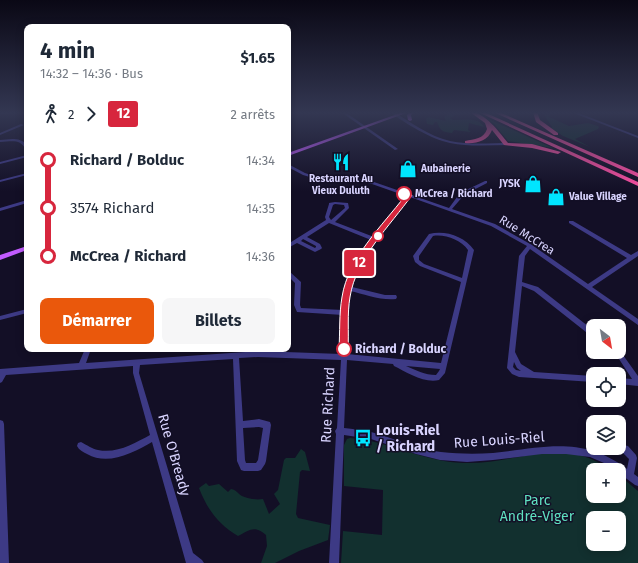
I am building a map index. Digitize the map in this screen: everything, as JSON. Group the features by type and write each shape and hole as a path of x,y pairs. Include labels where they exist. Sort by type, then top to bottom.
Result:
{"highway":[{"path":"467,142 482,138"},
{"path":"503,138 507,143 532,146 559,152 638,184"},
{"path":"534,138 638,184"},
{"path":"555,138 638,175"},
{"path":"563,138 622,168"}],"main road":[{"path":"291,150 327,138"},
{"path":"291,154 332,138"},
{"path":"0,253 24,245"},
{"path":"0,258 24,249"}],"street":[{"path":"381,138 396,149"},
{"path":"440,138 446,141 469,144 507,143"},
{"path":"445,138 467,142 507,143"},
{"path":"0,141 24,143"},
{"path":"0,163 24,157"},
{"path":"291,163 299,171"},
{"name":"Rue McCrea","path":"291,167 317,178 346,178 364,180 493,225 530,246 638,322"},
{"path":"0,181 24,175"},
{"path":"450,209 462,194 486,182"},
{"name":"Rue Richard","path":"334,563 346,297 357,266 375,239 409,195"},
{"path":"0,210 24,202"},
{"path":"291,244 331,221 347,208 346,204 335,203 331,204 327,217 331,221 375,239"},
{"path":"571,222 632,258 638,260"},
{"path":"394,362 414,373 433,378 440,376 443,366 464,281 471,252 468,246 463,242 444,235 431,235 416,256 417,261 422,265 464,281"},
{"path":"297,241 312,249 316,250 319,248 318,245 303,237"},
{"path":"530,246 522,256 510,366 511,370 519,374 586,378"},
{"path":"588,287 638,253"},
{"path":"291,276 298,282 297,307 299,310 346,313"},
{"path":"519,283 536,289 586,328"},
{"path":"348,288 385,297 394,297"},
{"path":"0,318 24,312"},
{"path":"81,366 87,352"},
{"path":"0,380 2,372 236,355 343,357 443,366"},
{"path":"236,355 242,464 248,468 255,468 262,461 267,425 259,423 240,425"},
{"path":"622,359 638,382"},
{"name":"Rue O'Bready","path":"137,362 136,373 190,559 199,563"},
{"path":"626,381 638,382"},
{"path":"0,424 4,563"},
{"name":"Rue Louis-Riel","path":"339,431 374,436 440,456 473,458 556,450 586,451"},
{"path":"81,446 95,454 118,453 129,450 154,437"},
{"path":"626,450 633,458 630,475"},
{"name":"Rue Louis-Riel","path":"600,455 638,482"}],"green space":[{"path":"506,138 531,138 553,148 508,141"},
{"path":"569,138 577,138 575,139 590,147"},
{"name":"Parc André-Viger","path":"350,438 364,440 434,459 463,463 502,460 556,452 574,454 592,459 599,463 586,463 586,503 626,503 626,481 638,491 638,563 341,563 343,531 382,535 383,490 344,486 344,445 347,439"},
{"path":"301,449 305,452 310,471 302,470 300,472 296,514 298,518 330,525 328,540 299,551 275,563 261,563 267,546 266,535 255,529 249,530 238,536 219,521 214,515 199,488 206,483 209,486 219,484 228,492 231,489 247,498 263,499 269,514 280,504 274,494 278,490 284,460 286,458 295,458"}],"bus line":[{"name":"12","path":"344,349 346,297 352,277 365,253 409,195 404,194"}],"place":[{"name":"Restaurant Au Vieux Duluth","path":"341,162"},
{"name":"Aubainerie","path":"408,169"},
{"name":"JYSK","path":"533,184"},
{"name":"McCrea / Richard","path":"404,194"},
{"name":"Value Village","path":"556,197"},
{"name":"Richard / Bolduc","path":"344,349"},
{"name":"Louis-Riel / Richard","path":"363,438"}]}
